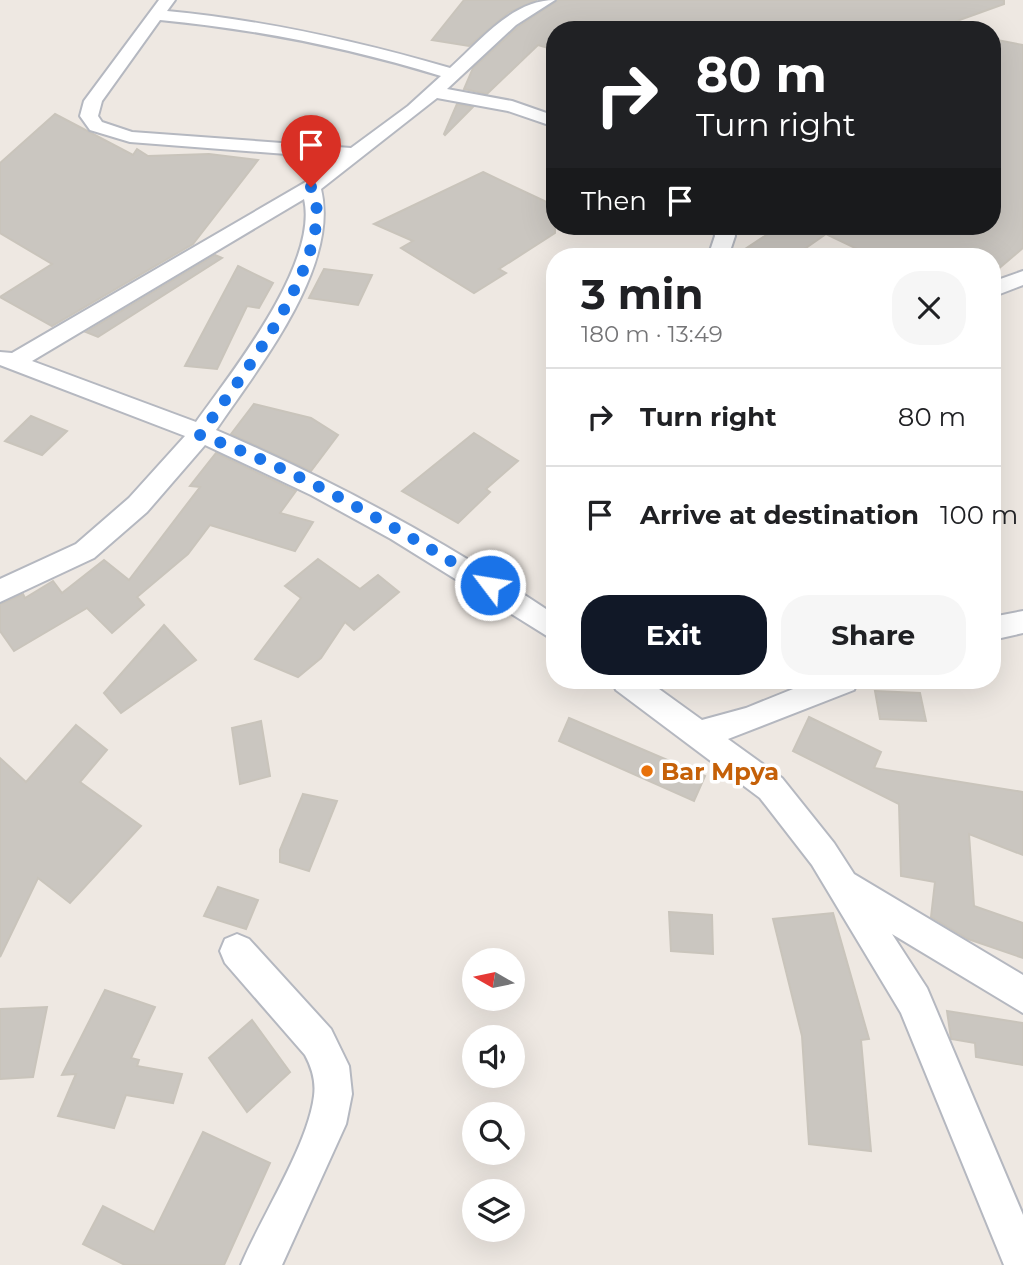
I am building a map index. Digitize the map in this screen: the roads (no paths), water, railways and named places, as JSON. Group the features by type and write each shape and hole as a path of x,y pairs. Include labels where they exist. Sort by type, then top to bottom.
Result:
{"street":[{"path":"7,359 311,187 433,92 510,22 547,0"},
{"path":"356,154 130,137 96,126 89,116 93,101 161,7 368,49 452,74"},
{"path":"433,92 512,106 546,119"},
{"path":"0,591 85,551 138,505 200,435 280,319 310,247 317,212 311,187"},
{"path":"1001,286 1023,277"},
{"path":"7,359 234,447 374,514 490,585 546,624"},
{"path":"1001,627 1023,622"},
{"path":"637,689 771,788 823,854 914,1001 1023,1263"},
{"path":"699,734 749,720 825,689"},
{"path":"842,884 1023,995"},
{"path":"237,951 318,1042 331,1066 332,1085 327,1124 261,1265"}],"place":[{"name":"Bar Mpya","path":"647,771"}]}
